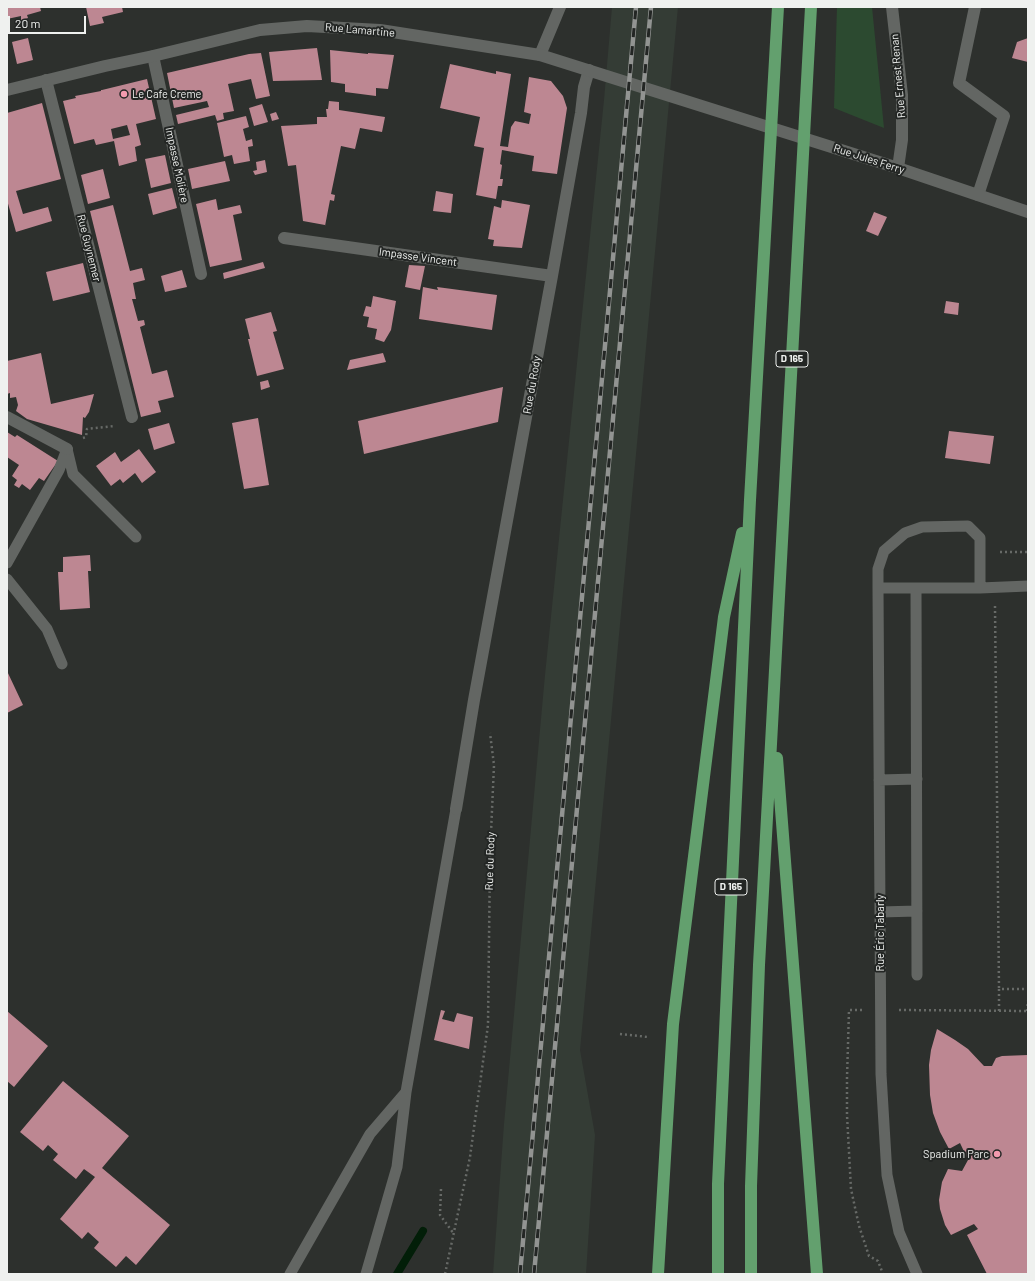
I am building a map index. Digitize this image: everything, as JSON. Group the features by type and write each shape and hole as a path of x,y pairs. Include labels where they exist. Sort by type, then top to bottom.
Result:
{"highway":[{"name":"D 165","path":"718,1274 718,1176 750,500 778,7"},
{"name":"D 165","path":"751,1274 751,1186 759,965 811,7"},
{"path":"658,1274 674,1016 724,618 750,500"},
{"path":"773,711 817,1274"}],"street":[{"path":"540,55 560,7"},
{"name":"Rue Ernest Renan","path":"892,7 902,95 902,140 898,168"},
{"path":"975,7 959,83 1004,116 978,195"},
{"name":"Rue Lamartine","path":"7,90 260,30 307,26 380,30 540,55 710,108"},
{"name":"Impasse Molière","path":"153,56 201,274"},
{"name":"Rue du Rody","path":"456,809 474,700 581,113 584,87 589,70"},
{"name":"Rue Guynemer","path":"46,80 132,417"},
{"name":"Rue Jules Ferry","path":"710,108 898,168 1028,212"},
{"name":"Impasse Vincent","path":"284,238 552,276"},
{"path":"7,417 67,449"}],"lane":[{"path":"67,449 73,474 136,537"},
{"path":"7,563 59,470 67,449"},
{"name":"Rue Éric Tabarly","path":"917,1274 899,1232 887,1175 881,1074 878,569 884,551 905,533 922,527 968,526 980,538 980,588"},
{"path":"7,579 47,629 62,664"},
{"path":"878,588 980,588 1028,586"},
{"path":"916,588 917,975"},
{"path":"879,780 917,778"},
{"path":"366,1274 397,1167 406,1092 456,809"},
{"path":"880,912 917,911"},
{"path":"290,1274 370,1134 406,1092"}],"path":[{"path":"67,449 86,437 86,429 121,426 132,417"},
{"path":"994,552 1028,552"},
{"path":"995,587 999,1011"},
{"name":"Rue du Rody","path":"445,1274 470,1157 488,1025 489,922 494,765 490,733 474,700"},
{"path":"999,990 1028,989"},
{"path":"881,1010 1027,1011 1028,1002"},
{"path":"849,1010 847,1108 851,1189 859,1226 869,1256 878,1261 883,1274"},
{"path":"620,1034 648,1037"},
{"path":"441,1189 440,1216 454,1235"}],"shaded area":[{"path":"612,7 678,7 580,1050 595,1135 586,1274 493,1274 504,1124 545,675 604,100"}],"green space":[{"path":"837,7 872,7 884,128 834,108"}],"building":[{"path":"7,7 40,7 41,11 27,15 28,18 21,20 21,16 7,19"},
{"path":"86,7 122,7 123,12 102,17 104,23 90,26"},
{"path":"28,38 33,60 17,64 12,42"},
{"path":"1028,38 1028,62 1012,58 1017,42"},
{"path":"317,48 322,80 273,81 269,52"},
{"path":"330,50 394,55 388,89 376,88 376,96 345,92 345,84 331,82"},
{"path":"261,53 270,96 256,99 251,79 228,84 234,111 223,113 224,119 217,121 215,115 178,124 176,115 209,107 207,101 174,108 167,73 249,54"},
{"path":"450,64 496,74 496,71 511,74 500,146 508,147 511,127 515,121 529,124 531,114 524,112 529,77 551,81 563,96 567,108 557,174 532,171 534,156 502,150 500,179 503,179 502,186 498,186 496,199 476,195 484,148 474,146 480,117 440,108"},
{"path":"147,79 156,119 136,124 141,145 135,147 137,161 119,166 114,141 96,145 94,139 74,144 63,101 76,98 75,96","holes":["127,125 130,135 113,139 111,129"]},
{"path":"329,101 339,102 339,110 385,117 382,132 360,128 355,149 341,146 331,194 335,195 334,201 330,200 325,226 303,221 296,165 288,166 281,126 317,124 317,117 327,117 326,109 328,109"},
{"path":"42,103 61,179 16,191 23,214 48,207 52,221 16,232 7,200 7,113"},
{"path":"262,104 268,122 254,126 249,108"},
{"path":"276,112 279,119 272,121 270,114"},
{"path":"246,116 249,127 243,129 246,141 252,139 253,146 248,147 250,161 234,164 232,155 224,157 217,123"},
{"path":"165,155 171,183 151,188 145,159"},
{"path":"265,160 267,172 255,175 253,171 257,170 256,162"},
{"path":"225,161 230,181 192,189 188,169"},
{"path":"103,169 110,198 88,204 81,175"},
{"path":"172,188 177,208 153,215 148,194"},
{"path":"436,191 453,194 451,213 433,211"},
{"path":"216,199 218,210 240,205 242,213 233,215 242,260 210,267 196,204"},
{"path":"502,200 530,205 522,248 493,246 494,240 488,239 494,206 501,208"},
{"path":"113,205 130,271 142,268 145,280 133,283 136,299 132,299 138,321 144,320 145,325 140,327 152,374 167,370 174,397 158,401 161,412 141,417 90,211"},
{"path":"874,212 887,217 878,236 866,231"},
{"path":"263,262 265,268 224,279 223,273"},
{"path":"83,263 90,292 53,301 46,272"},
{"path":"409,265 425,266 420,290 405,287"},
{"path":"182,270 187,287 165,292 161,276"},
{"path":"423,287 438,290 437,287 497,295 492,330 419,319"},
{"path":"373,296 396,301 391,330 384,342 375,339 377,329 367,327 369,317 363,316 366,306 371,307"},
{"path":"946,301 959,303 958,315 944,313"},
{"path":"271,312 277,331 273,332 284,369 257,376 245,319"},
{"path":"41,353 51,404 94,394 89,412 85,418 83,417 82,435 27,419 16,411 18,405 16,397 10,398 10,393 7,394 7,361"},
{"path":"383,353 386,362 347,370 350,360"},
{"path":"268,380 270,387 261,390 260,382"},
{"path":"503,387 498,422 364,454 358,421"},
{"path":"258,418 269,485 244,489 232,423"},
{"path":"169,423 175,443 154,450 148,429"},
{"path":"949,431 994,436 990,464 945,458"},
{"path":"7,432 15,437 17,435 58,461 44,481 39,478 30,490 22,484 19,488 14,485 17,480 12,476 19,465 7,457"},
{"path":"139,449 156,472 142,483 135,473 123,483 120,479 111,486 96,466 115,452 121,462"},
{"path":"90,555 91,571 88,571 90,608 60,610 58,572 63,572 63,557"},
{"path":"7,671 23,705 7,713"},
{"path":"441,1010 445,1011 442,1019 454,1022 457,1013 473,1017 469,1049 434,1040"},
{"path":"7,1011 48,1046 14,1087 7,1081"},
{"name":"Spadium Parc","path":"937,1029 968,1049 984,1066 992,1066 996,1058 1002,1056 1028,1055 1028,1274 987,1274 967,1235 978,1229 974,1224 951,1235 945,1225 939,1200 942,1182 948,1169 962,1171 968,1160 960,1143 949,1149 940,1132 933,1113 930,1095 929,1065 931,1050"},
{"path":"63,1081 129,1136 102,1168 170,1225 136,1265 126,1256 116,1267 94,1248 99,1242 88,1232 82,1239 60,1219 95,1177 84,1169 76,1179 53,1160 58,1154 48,1145 43,1151 20,1132"}],"waterway":[{"path":"397,1274 423,1231"}],"railway":[{"path":"520,1274 636,7"},
{"path":"534,1274 651,7"}],"place":[{"name":"Le Cafe Creme","path":"124,94"},
{"name":"Spadium Parc","path":"997,1154"}]}
